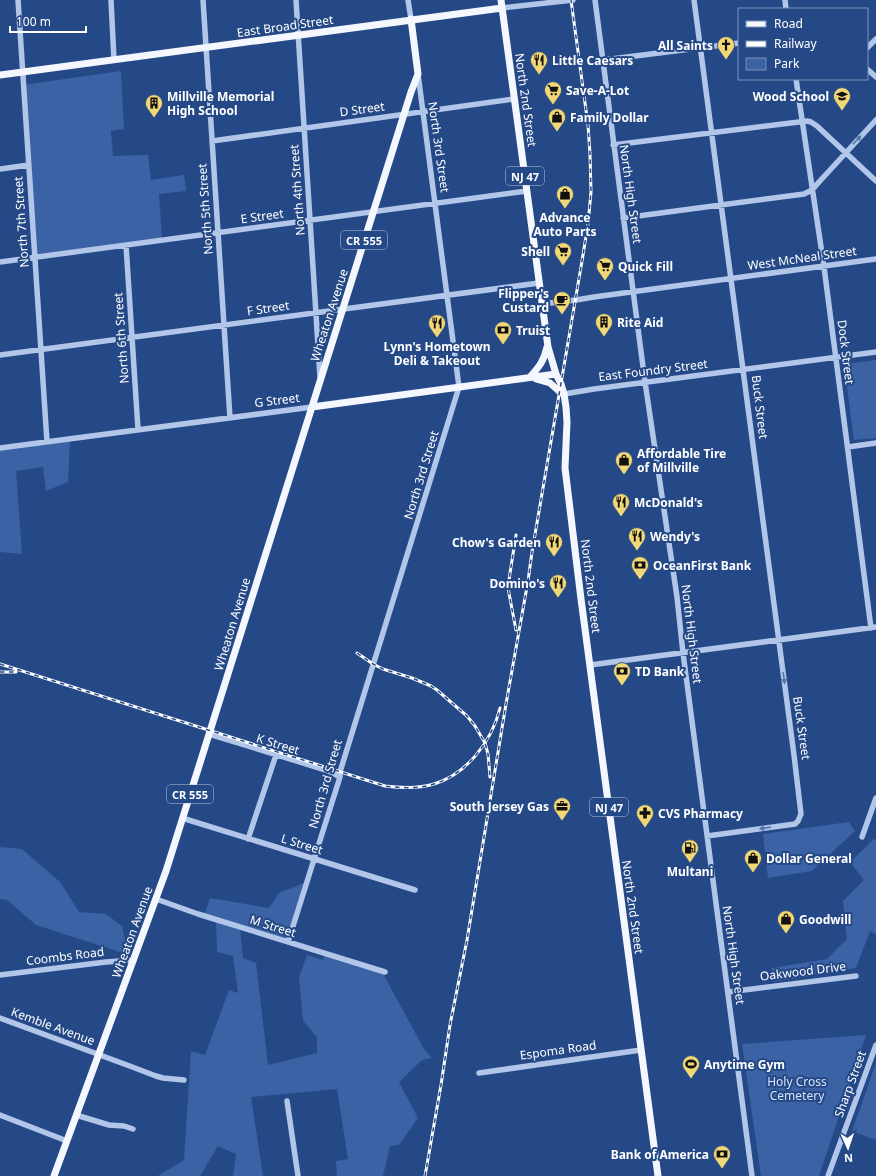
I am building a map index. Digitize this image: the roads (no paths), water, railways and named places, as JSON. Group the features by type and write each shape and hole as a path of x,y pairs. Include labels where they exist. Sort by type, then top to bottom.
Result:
{"main road":[{"name":"North 2nd Street","path":"501,0 547,344 564,394 567,422 565,468 658,1176"},
{"name":"East Broad Street","path":"0,75 502,8"},
{"name":"North 3rd Street","path":"411,19 418,74"},
{"name":"Wheaton Avenue","path":"54,1176 156,899 404,114 418,74"},
{"path":"547,344 545,356 541,364 530,378 550,383 564,394"},
{"name":"G Street","path":"312,407 556,374"}],"street":[{"name":"North 7th Street","path":"18,0 47,442"},
{"path":"110,0 114,60"},
{"name":"North 5th Street","path":"203,0 230,418"},
{"name":"North 4th Street","path":"296,0 320,379"},
{"name":"North 3rd Street","path":"408,0 411,19"},
{"name":"East Broad Street","path":"502,8 573,0"},
{"name":"North High Street","path":"595,0 645,382 677,597 683,653 752,1176"},
{"name":"Buck Street","path":"694,0 744,369 801,817 795,824 707,836"},
{"path":"868,47 876,39"},
{"path":"603,60 738,43"},
{"path":"868,70 876,77"},
{"name":"North 3rd Street","path":"288,942 459,387 418,74"},
{"name":"Dock Street","path":"796,80 824,267 874,627"},
{"name":"D Street","path":"212,141 514,99"},
{"path":"613,145 802,120 811,122 817,126 876,181"},
{"path":"623,218 804,194 812,190 876,120"},
{"path":"0,169 29,165"},
{"name":"E Street","path":"0,262 527,191"},
{"name":"North 6th Street","path":"126,244 138,429"},
{"name":"West McNeal Street","path":"542,304 876,259"},
{"name":"F Street","path":"0,355 539,283"},
{"name":"East Foundry Street","path":"564,394 876,352"},
{"name":"G Street","path":"0,448 312,407"},
{"path":"848,447 876,443"},
{"path":"590,665 874,627"},
{"name":"K Street","path":"209,734 340,777"},
{"path":"248,839 276,755"},
{"path":"862,837 876,798"},
{"name":"L Street","path":"182,818 415,890"},
{"name":"M Street","path":"156,899 198,914 385,972"},
{"name":"Coombs Road","path":"0,975 134,960"},
{"name":"Oakwood Drive","path":"728,992 856,976"},
{"name":"Kemble Avenue","path":"0,1018 156,1076 184,1080"},
{"name":"Sharp Street","path":"828,1176 876,1045"},
{"name":"Espoma Road","path":"479,1073 641,1050"},
{"path":"287,1100 298,1176"},
{"path":"76,1115 109,1125 124,1126 133,1129"},
{"path":"0,1116 67,1141"}],"railway":[{"path":"425,1176 450,1025 467,940 588,224 591,192 588,125 571,0"},
{"path":"516,535 508,588 516,630"},
{"path":"357,653 383,669 431,686 467,716 485,743 488,754 490,777"},
{"path":"0,664 385,786 410,788 428,786 457,773 476,755 484,744 491,732 500,708"},
{"path":"0,672 16,672"}],"place":[{"name":"All Saints","path":"726,60"},
{"name":"Little Caesars","path":"539,75"},
{"name":"Save-A-Lot","path":"553,105"},
{"name":"Wood School","path":"842,111"},
{"name":"Millville Memorial High School","path":"154,118"},
{"name":"Family Dollar","path":"557,132"},
{"name":"Advance Auto Parts","path":"565,209"},
{"name":"Shell","path":"563,266"},
{"name":"Quick Fill","path":"605,281"},
{"name":"Flipper's Custard","path":"562,315"},
{"name":"Rite Aid","path":"604,337"},
{"name":"Lynn's Hometown Deli & Takeout","path":"437,338"},
{"name":"Truist","path":"503,345"},
{"name":"Affordable Tire of Millville","path":"624,475"},
{"name":"McDonald's","path":"621,517"},
{"name":"Wendy's","path":"637,551"},
{"name":"Chow's Garden","path":"554,557"},
{"name":"OceanFirst Bank","path":"640,580"},
{"name":"Domino's","path":"558,598"},
{"name":"TD Bank","path":"622,686"},
{"name":"South Jersey Gas","path":"562,821"},
{"name":"CVS Pharmacy","path":"645,828"},
{"name":"Multani","path":"690,863"},
{"name":"Dollar General","path":"753,873"},
{"name":"Goodwill","path":"786,934"},
{"name":"Anytime Gym","path":"691,1079"},
{"name":"Bank of America","path":"722,1169"}],"park label":[{"name":"Holy Cross Cemetery","path":"797,1088"}]}
